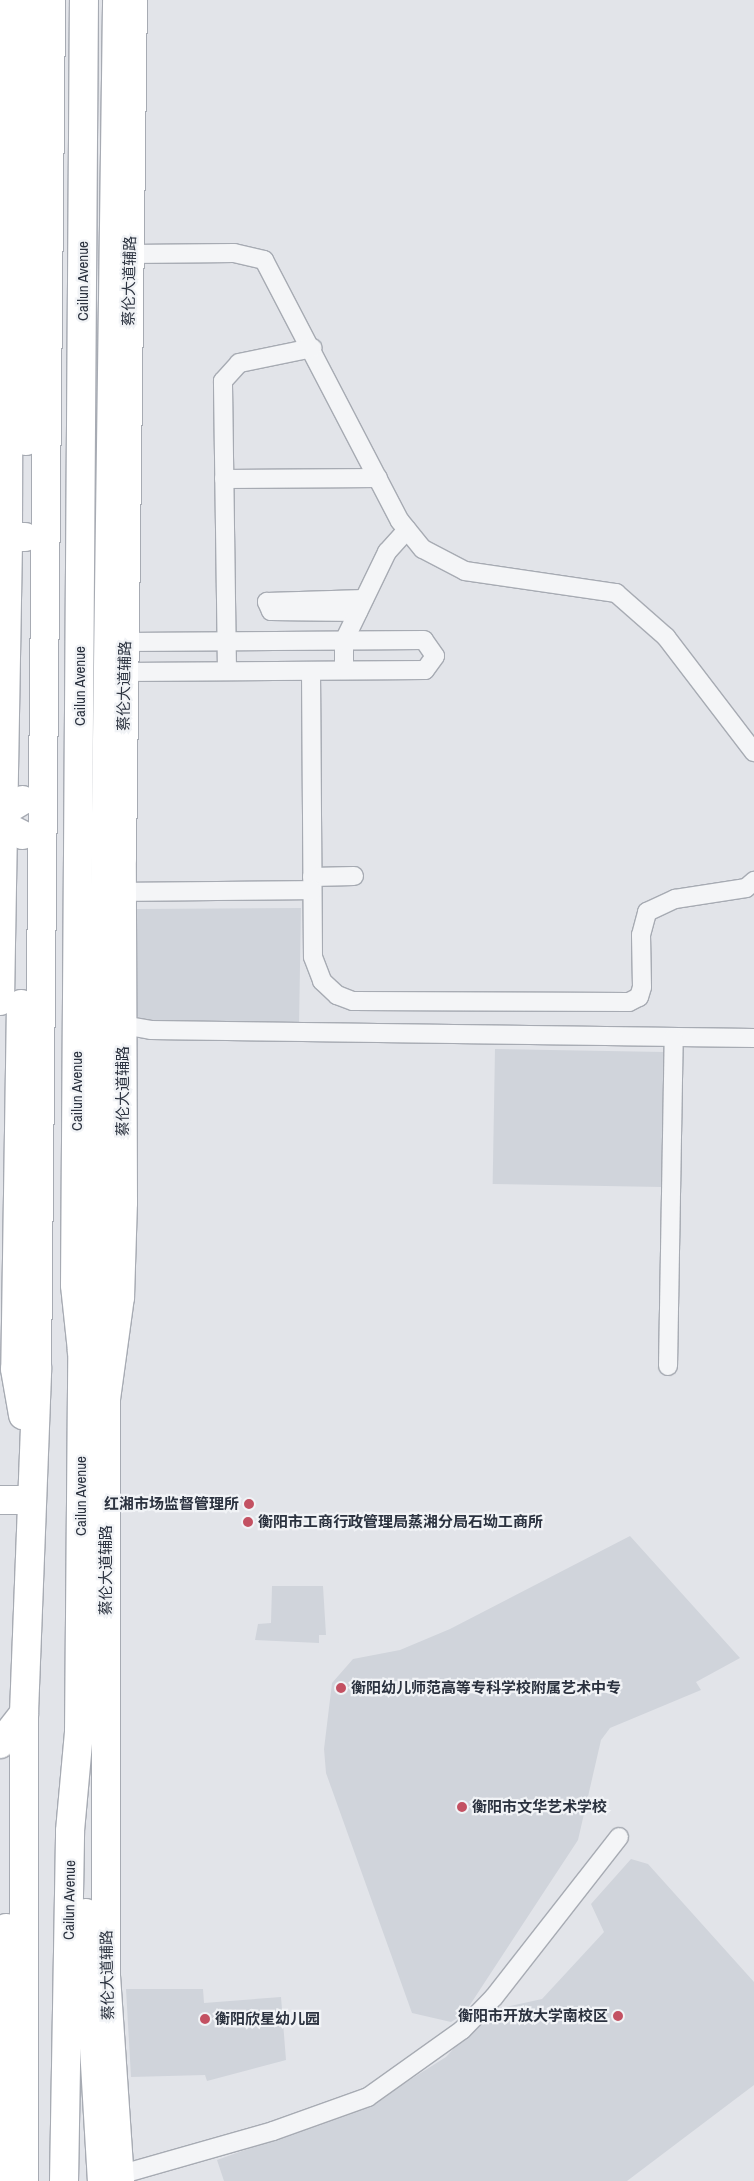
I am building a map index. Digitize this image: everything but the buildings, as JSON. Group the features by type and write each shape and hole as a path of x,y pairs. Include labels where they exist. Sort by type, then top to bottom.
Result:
{"main road":[{"path":"8,0 23,151"},
{"path":"30,1463 15,1369 10,1039 13,818 11,537 23,151 31,0"},
{"path":"24,2181 24,1713 30,1463 37,1369 51,0"},
{"name":"Cailun Avenue","path":"64,2181 70,1831 79,1732 82,1351 75,1285 84,0"},
{"path":"106,1399 99,1328 112,1202 119,636 108,585 117,0"},
{"name":"蔡伦大道辅路","path":"113,1025 122,892 124,672 119,636 130,254 133,0"},
{"path":"0,1001 13,818"},
{"name":"蔡伦大道辅路","path":"112,1202 120,1297 106,1399 106,1975 114,2179"},
{"path":"82,1351 120,1297"},
{"path":"0,1375 30,1463"},
{"path":"0,1500 30,1500"},
{"path":"0,1744 24,1713"},
{"path":"3,2181 5,1952 24,1713"},
{"path":"79,1732 91,2057 114,2179"}],"street":[{"path":"130,254 234,253 264,260 312,348 378,478 407,530 423,549 464,571 616,593 666,637 754,752"},
{"path":"227,671 223,381 228,370 239,363 312,348"},
{"path":"224,479 378,478"},
{"path":"344,670 344,641 387,552 407,530"},
{"path":"119,636 226,642 424,640 435,656 425,670 124,672"},
{"path":"311,671 313,957 322,981 337,995 353,1001 629,1002 638,997 642,987 641,935 648,912 675,899 746,888 754,881"},
{"path":"122,892 312,883 354,876"},
{"path":"113,1025 151,1030 754,1038"},
{"path":"668,1366 674,1037"},
{"path":"114,2179 273,2131 368,2097 462,2030 494,1997 619,1837"}],"shaded area":[{"path":"301,908 299,1025 146,1023 135,1014 136,909"},
{"path":"495,1049 664,1052 662,1187 493,1184"},
{"name":"衡阳市文华艺术学校","path":"630,1536 740,1658 696,1682 701,1690 610,1728 601,1740 578,1840 464,2014 451,2022 412,2013 326,1773 324,1749 332,1683 353,1659 400,1650 450,1629"},
{"path":"272,1586 323,1586 326,1635 319,1635 319,1643 255,1640 258,1624 271,1623"},
{"name":"衡阳市开放大学南校区","path":"631,1859 648,1864 754,1982 754,2085 627,2181 224,2181 217,2160 370,2105 446,2057 488,2011 542,1999 604,1932 591,1904"},
{"name":"衡阳欣星幼儿园","path":"126,1989 203,1989 204,2003 281,1997 286,2060 207,2081 205,2075 131,2077"}],"place":[{"name":"红湘市场监督管理所","path":"249,1504"},
{"name":"衡阳市工商行政管理局蒸湘分局石坳工商所","path":"248,1522"},
{"name":"衡阳幼儿师范高等专科学校附属艺术中专","path":"341,1688"},
{"name":"衡阳市文华艺术学校","path":"462,1807"},
{"name":"衡阳市开放大学南校区","path":"618,2016"},
{"name":"衡阳欣星幼儿园","path":"205,2019"}]}
